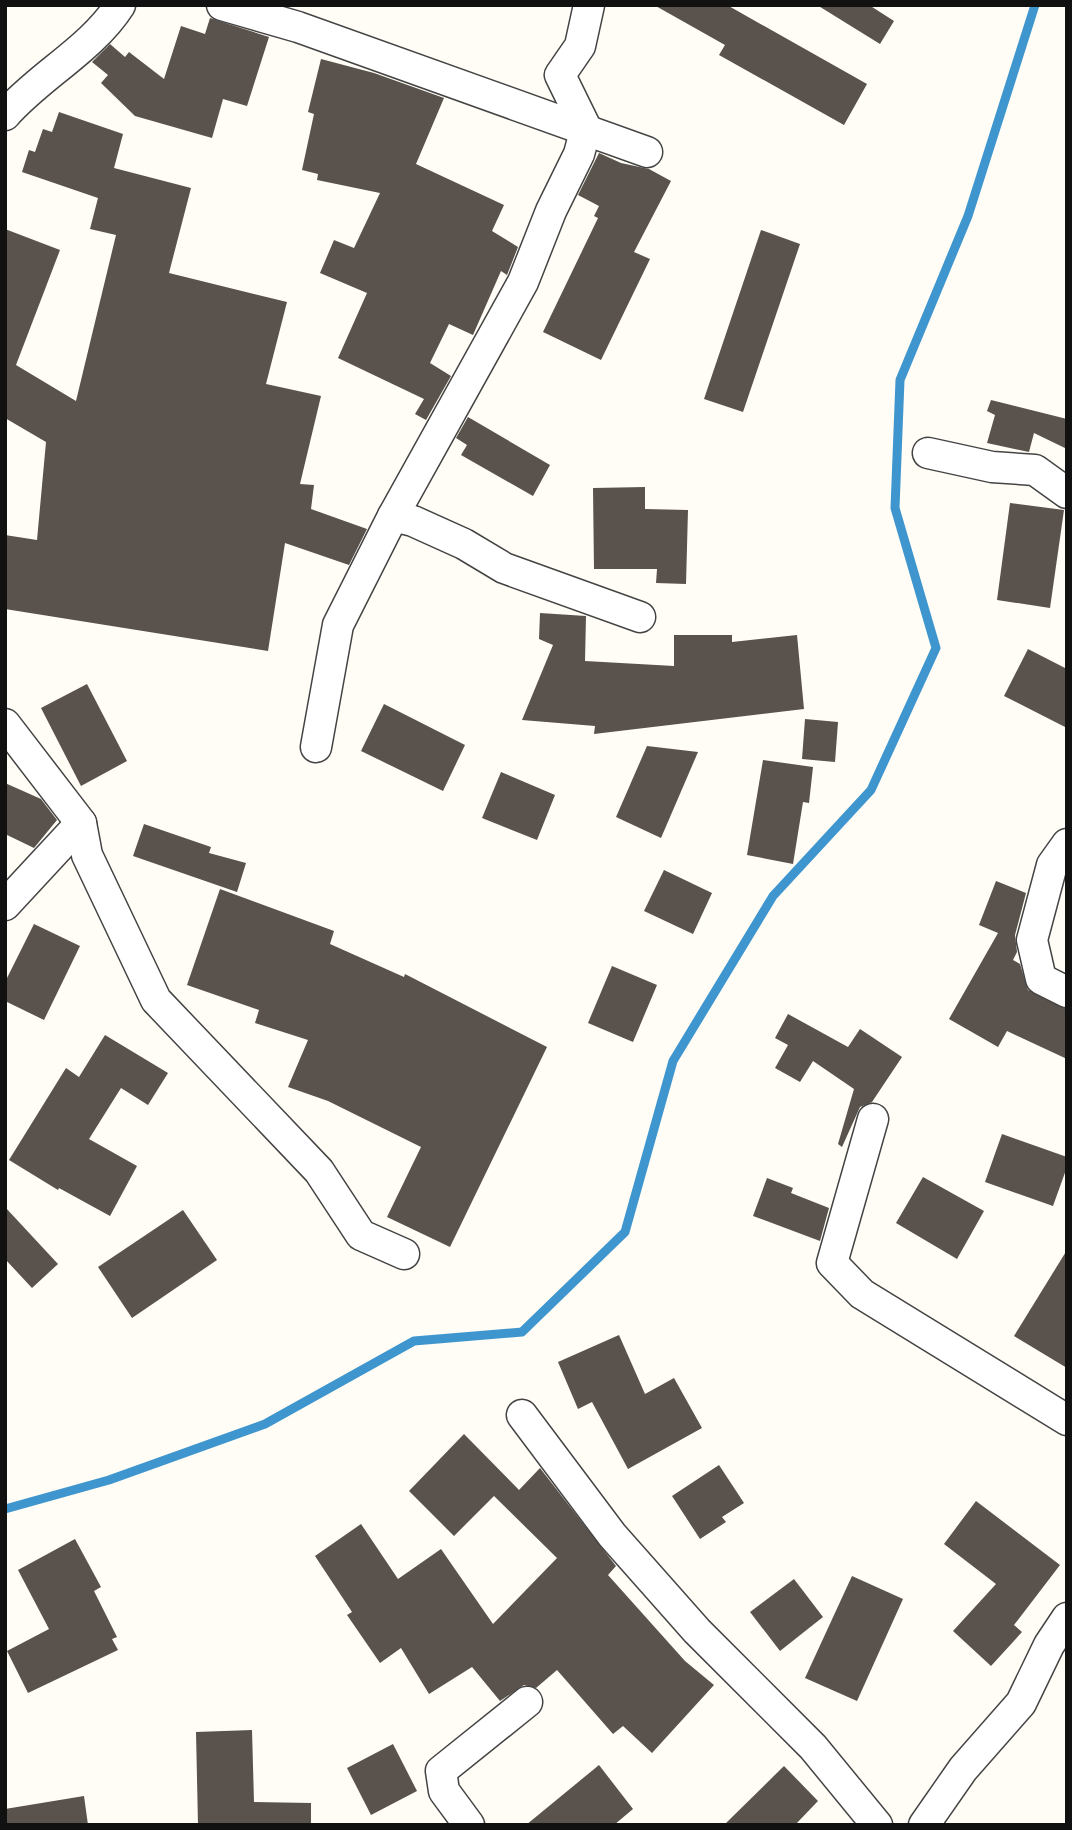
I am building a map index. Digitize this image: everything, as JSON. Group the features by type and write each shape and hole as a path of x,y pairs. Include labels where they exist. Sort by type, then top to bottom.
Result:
{"street":[{"path":"5,115 22,96 106,26 120,5"},
{"path":"222,5 298,27 647,152"},
{"path":"316,747 338,625 393,516 523,282 551,211 579,154 586,128 560,75 580,46 589,5"},
{"path":"928,453 992,467 1035,470 1067,493"},
{"path":"393,516 413,521 464,544 504,568 640,617"},
{"path":"5,724 81,823 87,855 156,1000 222,1065 319,1171 361,1235 404,1254"},
{"path":"5,905 81,823"},
{"path":"1067,844 1052,864 1032,940 1041,979 1067,992"},
{"path":"873,1119 832,1263 862,1294 1067,1420"},
{"path":"522,1415 612,1535 697,1631 813,1747 877,1825"},
{"path":"924,1825 963,1769 1021,1703 1049,1645 1067,1618"},
{"path":"469,1825 444,1791 441,1771 527,1702"}],"building":[{"path":"654,5 727,5 867,84 844,125 719,55 725,45"},
{"path":"817,5 869,5 894,21 880,44"},
{"path":"210,18 269,37 247,106 223,99 212,138 135,116 101,83 108,75 92,62 110,44 125,57 129,52 164,79 181,26 205,34"},
{"path":"321,59 374,73 444,98 416,164 504,205 492,231 518,247 507,275 501,271 473,335 449,324 430,363 451,376 426,420 415,414 424,399 338,358 367,293 320,273 334,240 354,248 380,193 317,180 318,174 302,170 314,114 308,112"},
{"path":"59,112 123,134 114,168 191,188 169,273 287,302 266,384 321,396 300,484 314,485 311,509 367,529 349,565 285,543 268,651 5,609 5,535 37,540 46,442 5,418 5,229 60,250 16,365 76,401 116,235 90,229 98,198 22,172 29,150 35,152 43,129 52,132"},
{"path":"599,153 621,163 649,169 671,181 634,252 650,259 601,360 543,332 598,218 594,216 599,206 578,195"},
{"path":"761,230 800,244 743,412 704,399"},
{"path":"991,400 1067,419 1067,449 1034,433 1029,452 987,443 995,415 987,411"},
{"path":"468,417 550,465 533,496 461,455 467,445 456,438"},
{"path":"645,487 645,509 688,510 686,584 656,583 657,569 594,569 593,488"},
{"path":"1010,503 1064,510 1050,608 997,600"},
{"path":"540,613 586,616 585,661 674,666 674,635 732,635 732,642 797,635 804,709 594,734 595,726 522,720 553,645 539,639"},
{"path":"1028,649 1067,669 1067,728 1004,696"},
{"path":"87,684 127,761 81,786 41,708"},
{"path":"384,704 465,745 443,791 361,751"},
{"path":"805,719 838,722 835,762 802,759"},
{"path":"647,746 698,752 661,838 616,817"},
{"path":"763,760 813,767 809,803 803,802 793,864 747,855"},
{"path":"501,772 555,795 537,840 482,818"},
{"path":"5,783 41,799 57,820 34,848 5,834"},
{"path":"144,824 211,847 209,853 246,863 237,892 133,856"},
{"path":"664,870 712,893 693,934 644,911"},
{"path":"996,881 1026,893 1015,935 1017,952 1013,960 1020,964 1028,990 1067,1009 1067,1059 1007,1031 998,1047 949,1019 998,933 979,925"},
{"path":"220,889 334,931 330,944 404,977 405,974 547,1047 450,1247 387,1217 421,1147 328,1101 288,1087 308,1040 255,1023 259,1010 187,985"},
{"path":"34,924 80,946 44,1020 5,1001 5,982"},
{"path":"612,966 657,985 633,1042 588,1023"},
{"path":"788,1014 848,1047 860,1029 902,1057 872,1102 860,1107 842,1147 838,1144 854,1089 813,1061 800,1082 775,1068 788,1045 775,1038"},
{"path":"105,1035 168,1073 148,1105 121,1088 89,1139 137,1166 110,1216 59,1188 58,1190 9,1160 66,1068 79,1077"},
{"path":"1002,1134 1067,1157 1067,1167 1053,1206 985,1182"},
{"path":"923,1177 984,1211 957,1259 896,1223"},
{"path":"767,1178 793,1188 791,1193 829,1208 820,1241 753,1216"},
{"path":"5,1207 58,1264 32,1288 5,1259"},
{"path":"183,1210 217,1260 132,1318 98,1267"},
{"path":"1067,1250 1067,1368 1014,1336"},
{"path":"619,1335 645,1394 674,1378 702,1428 628,1469 592,1402 578,1409 558,1362"},
{"path":"464,1434 519,1490 540,1468 616,1566 608,1575 685,1661 714,1685 652,1753 623,1726 613,1734 557,1670 536,1688 524,1685 500,1701 472,1667 429,1694 401,1648 380,1663 347,1615 352,1612 315,1556 361,1524 398,1579 441,1549 493,1624 557,1558 494,1496 454,1536 409,1491"},
{"path":"719,1465 744,1503 722,1517 726,1522 700,1539 672,1496"},
{"path":"976,1501 1060,1565 1014,1625 1022,1632 991,1666 953,1631 996,1584 944,1544"},
{"path":"75,1539 101,1587 94,1591 117,1637 112,1639 118,1650 28,1693 7,1651 49,1629 18,1570"},
{"path":"852,1576 903,1599 857,1701 805,1678"},
{"path":"794,1579 823,1617 780,1651 750,1612"},
{"path":"252,1730 254,1802 311,1803 311,1825 198,1825 196,1732"},
{"path":"393,1744 417,1791 371,1815 347,1768"},
{"path":"599,1765 633,1809 614,1825 526,1825"},
{"path":"784,1766 818,1801 795,1825 724,1825"},
{"path":"84,1796 88,1825 5,1825 5,1809"}],"waterway":[{"path":"5,1509 109,1480 265,1424 414,1341 522,1332 625,1232 673,1061 773,896 871,790 936,648 895,508 900,380 968,216 1035,5"}]}
